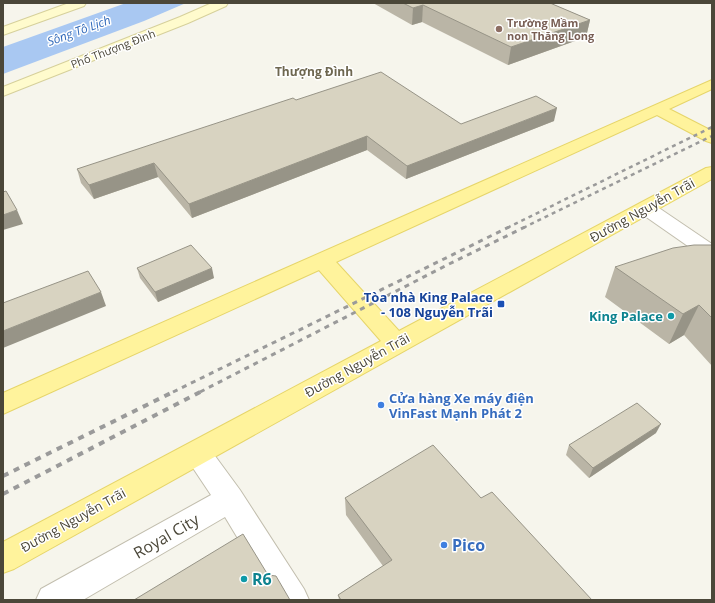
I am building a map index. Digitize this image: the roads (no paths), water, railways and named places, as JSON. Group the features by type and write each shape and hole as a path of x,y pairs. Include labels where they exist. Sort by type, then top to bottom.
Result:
{"main road":[{"path":"3,31 80,3"},
{"name":"Phố Thượng Đình","path":"3,92 184,20 222,3"},
{"path":"3,404 712,84"},
{"path":"657,109 712,138"},
{"name":"Đường Nguyễn Trãi","path":"3,558 712,172"},
{"path":"322,260 397,344"}],"street":[{"path":"646,208 712,253"},
{"path":"197,453 230,499 293,600"},
{"name":"Royal City","path":"52,600 230,499"}],"water":[{"name":"Sông Tô Lịch","path":"126,3 186,3 144,21 3,74 3,47"}],"railway":[{"path":"507,228 712,127"},
{"path":"523,228 712,136"},
{"path":"173,392 509,227"},
{"path":"200,392 449,264 525,227"},
{"path":"3,476 175,391"},
{"path":"3,494 202,391"}],"place":[{"name":"Trường Mầm non Thăng Long","path":"499,29"},
{"name":"Tòa nhà King Palace - 108 Nguyễn Trãi","path":"501,304"},
{"name":"King Palace","path":"671,316"},
{"name":"Cửa hàng Xe máy điện VinFast Mạnh Phát 2","path":"381,405"},
{"name":"Pico","path":"444,545"},
{"name":"R6","path":"244,579"}],"district":[{"name":"Thượng Đình","path":"314,72"}]}
